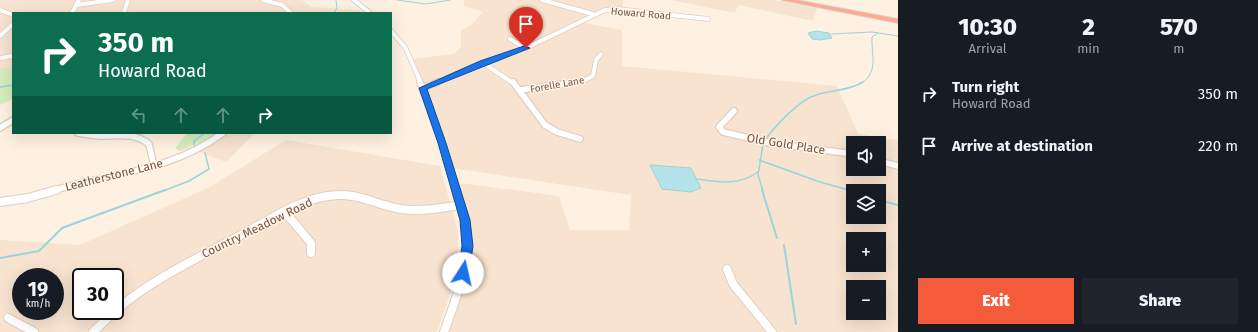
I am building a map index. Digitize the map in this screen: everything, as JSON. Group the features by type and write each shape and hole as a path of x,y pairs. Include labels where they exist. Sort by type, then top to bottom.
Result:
{"highway":[{"path":"785,0 898,21"}],"street":[{"path":"72,12 79,0"},
{"path":"76,5 113,0"},
{"path":"124,12 128,0"},
{"path":"264,0 282,5 290,12"},
{"path":"354,0 369,12"},
{"path":"542,0 593,14"},
{"name":"Howard Road","path":"423,88 483,63 526,48 593,14 605,10 617,9 708,19"},
{"path":"0,10 12,15"},
{"path":"0,36 12,25"},
{"path":"392,32 406,47 423,88 461,205 467,235 466,258 458,292 444,332"},
{"path":"510,39 526,48"},
{"name":"Forelle Lane","path":"520,90 583,81 593,76 596,60 601,54"},
{"path":"0,58 12,56"},
{"path":"483,63 507,76 520,90 538,118 545,125 557,132 580,139"},
{"name":"Old Gold Place","path":"734,111 719,127 723,132 770,143 846,153"},
{"path":"0,128 12,121"},
{"path":"85,134 98,136 126,135 138,137 149,144 154,166"},
{"path":"138,137 142,134"},
{"name":"Leatherstone Lane","path":"0,202 26,198 154,166 195,151 221,134"},
{"path":"886,162 898,166"},
{"name":"Country Meadow Road","path":"124,303 137,292 166,274 285,212 318,198 340,195 402,209 421,210 461,205"},
{"path":"285,212 311,243 311,253"},
{"path":"727,269 733,284 772,332"},
{"path":"8,318 34,332"},
{"name":"Country Meadow Road","path":"93,332 106,320"}],"shaded area":[{"path":"0,0 302,0 311,7 359,10 362,12 12,12 12,75 0,76"},
{"path":"464,0 623,0 623,9 606,9 579,22 622,30 622,66 837,86 858,134 871,136 846,136 846,176 886,176 886,138 898,140 898,332 446,332 467,265 473,238 459,183 559,196 570,230 629,230 631,195 452,168 428,93 413,59 454,54 461,46 461,31 472,24 483,12 464,6"},
{"path":"671,0 773,0 817,8 813,21 738,5 735,13"},
{"path":"227,134 254,134 226,162 200,152"},
{"path":"286,140 440,166 458,233 458,271 437,332 0,332 0,240 80,245 208,188"}],"green space":[{"path":"12,67 12,99 0,105 0,69"},
{"path":"187,134 215,134 180,151 175,148"}],"water":[{"path":"816,31 829,33 832,38 820,40 812,39 808,33"},
{"path":"650,165 691,168 701,188 691,192 662,189"}],"waterway":[{"path":"335,12 337,8 336,0"},
{"path":"397,0 426,4 450,0"},
{"path":"831,34 872,32 898,36"},
{"path":"863,82 871,73 873,62 872,37 878,33"},
{"path":"765,140 788,114 802,102 822,93 846,89 863,82"},
{"path":"0,87 12,85"},
{"path":"194,145 194,141 204,134"},
{"path":"760,160 763,144"},
{"path":"163,191 189,181 209,169 205,153"},
{"path":"760,160 820,182 846,189"},
{"path":"760,160 758,175 763,191"},
{"path":"696,179 728,182 743,179 758,172"},
{"path":"0,258 39,251 62,228 165,190"},
{"path":"762,190 777,238"},
{"path":"886,202 898,205"},
{"path":"784,245 796,324"}],"route":[{"path":"463,273 467,246 465,220 442,143 423,88 436,84 494,58 526,48"}]}
